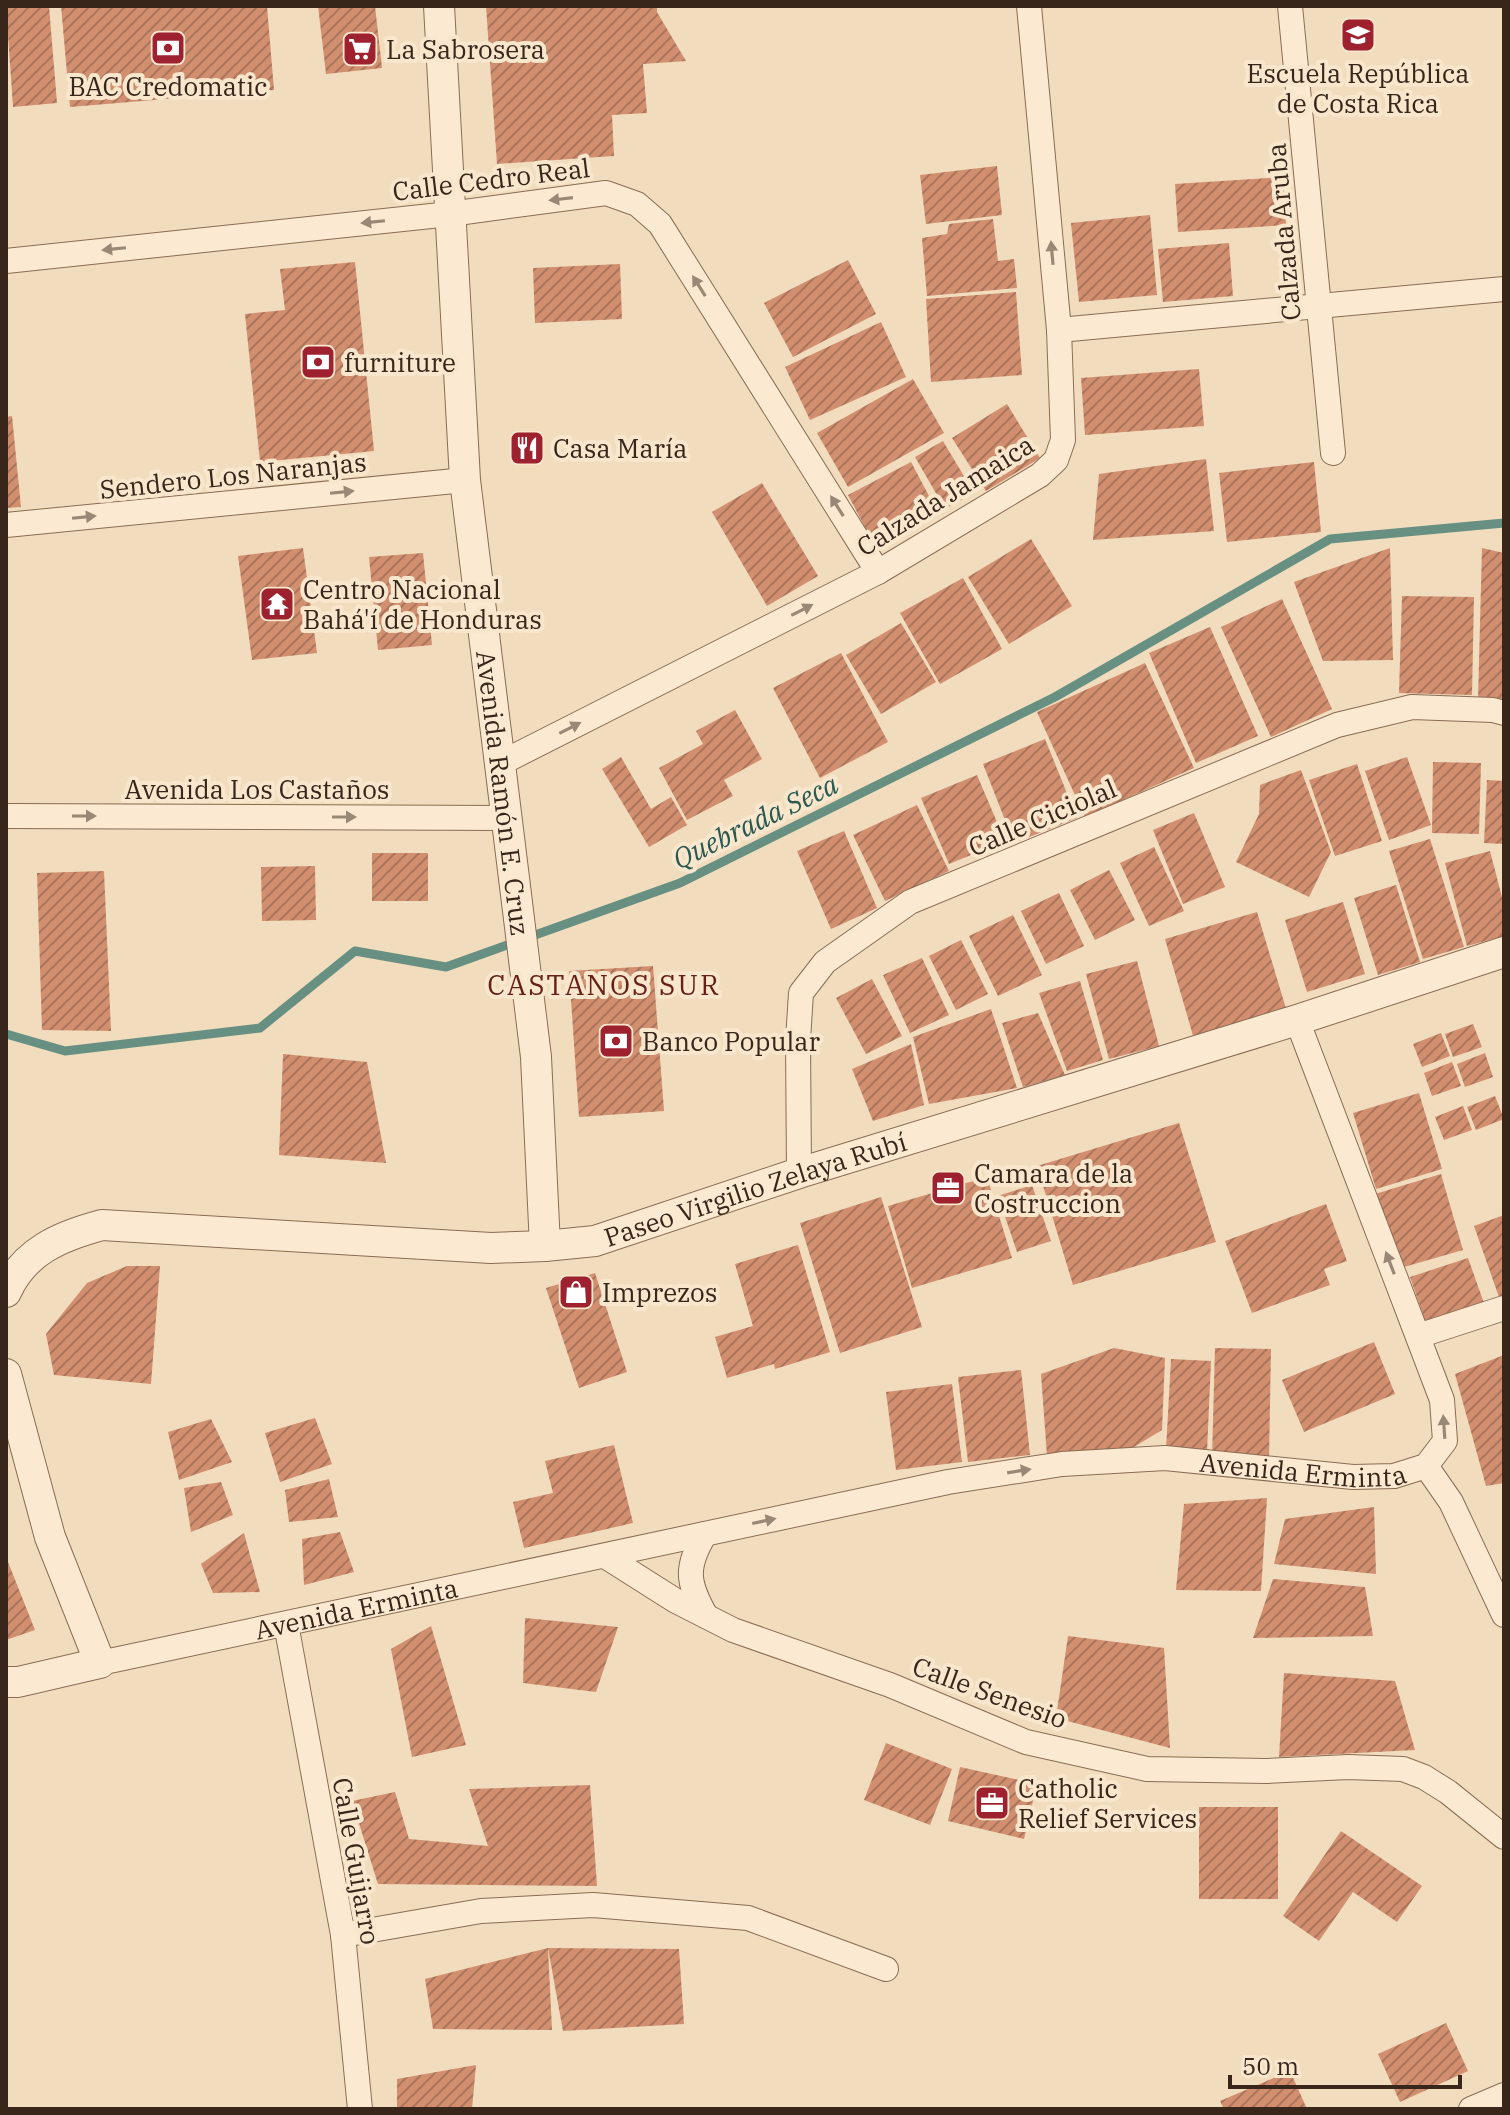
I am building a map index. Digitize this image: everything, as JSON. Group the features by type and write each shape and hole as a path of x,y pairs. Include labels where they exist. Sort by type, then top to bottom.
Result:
{"street":[{"name":"Avenida Ramón E. Cruz","path":"439,6 465,480 536,1057 545,1246"},
{"name":"Calzada Jamaica","path":"501,763 878,572 1040,475 1056,460 1063,440 1059,330 1029,6"},
{"name":"Calzada Aruba","path":"1290,6 1333,453"},
{"name":"Calle Cedro Real","path":"6,261 450,214 606,193 637,204 660,224 878,572"},
{"path":"1059,330 1504,289"},
{"name":"Sendero Los Naranjas","path":"6,525 465,480"},
{"name":"Calle Ciciolal","path":"799,1173 798,1040 801,993 825,962 910,902 1337,725 1412,707 1504,713"},
{"name":"Avenida Los Castaños","path":"6,816 507,818"},
{"name":"Paseo Virgilio Zelaya Rubí","path":"6,1292 12,1278 37,1251 67,1234 102,1225 491,1248 595,1241 799,1173 1297,1020 1504,952"},
{"name":"Avenida Erminta","path":"6,1682 948,1482 1062,1464 1165,1458 1353,1477 1394,1476 1426,1466 1445,1441 1442,1400 1297,1020"},
{"path":"1418,1336 1504,1308"},
{"path":"6,1374 50,1537 100,1663"},
{"path":"1426,1466 1451,1502 1504,1615"},
{"path":"705,1534 696,1549 689,1573 697,1600 706,1616"},
{"name":"Calle Senesio","path":"605,1556 676,1601 733,1630 890,1685 1026,1742 1147,1769 1403,1769 1424,1777 1448,1792 1504,1837"},
{"name":"Calle Guijarro","path":"286,1624 343,1935 360,2109"},
{"path":"343,1935 481,1911 593,1905 748,1918 886,1969"},
{"path":"1471,2109 1504,2095"}],"building":[{"path":"6,6 49,6 57,103 13,107"},
{"name":"BAC Credomatic","path":"61,6 267,6 274,90 70,107"},
{"path":"318,6 375,6 382,68 326,74"},
{"path":"486,6 657,6 657,12 686,61 643,64 647,113 612,115 614,156 497,164"},
{"path":"997,166 1002,215 926,224 920,175"},
{"path":"1283,177 1286,225 1178,232 1175,184"},
{"path":"1150,215 1157,295 1079,302 1071,223"},
{"path":"993,219 998,261 1014,259 1017,288 927,296 922,238 947,234 949,224"},
{"path":"1229,243 1233,296 1163,302 1158,249"},
{"path":"848,260 876,314 793,357 764,303"},
{"path":"355,262 374,451 260,462 245,314 285,310 280,269"},
{"path":"620,264 622,319 535,323 533,268"},
{"path":"1016,292 1022,375 931,382 926,299"},
{"path":"881,322 906,377 810,420 785,367"},
{"path":"1199,369 1204,426 1085,435 1081,378"},
{"path":"913,379 944,433 848,487 817,433"},
{"path":"1007,404 1040,458 986,491 952,438"},
{"path":"12,416 21,507 6,508 6,417"},
{"path":"943,441 974,493 945,509 915,457"},
{"path":"1206,459 1214,531 1093,540 1099,474"},
{"path":"911,462 938,513 875,546 848,495"},
{"path":"1314,462 1321,532 1227,542 1219,473"},
{"path":"762,483 818,576 767,606 712,512"},
{"path":"1031,539 1072,606 1009,644 968,577"},
{"name":"Centro Nacional Bahá'í de Honduras","path":"303,548 317,653 252,660 238,556"},
{"path":"1390,548 1393,660 1323,661 1294,582"},
{"path":"1482,548 1504,553 1504,705 1478,700"},
{"path":"423,553 432,645 378,650 369,557"},
{"path":"963,578 1002,649 940,684 900,613"},
{"path":"1402,596 1474,597 1472,695 1399,693"},
{"path":"1282,599 1332,709 1271,737 1221,627"},
{"path":"901,623 936,682 881,714 846,655"},
{"path":"1210,627 1258,736 1196,763 1149,653"},
{"path":"841,653 888,742 820,778 773,688"},
{"path":"1145,663 1194,768 1085,817 1037,712"},
{"path":"735,710 762,759 724,780 733,796 687,820 659,768 703,744 696,731"},
{"path":"1045,739 1077,818 1014,843 983,764"},
{"path":"621,757 651,809 671,797 687,825 649,847 602,769"},
{"path":"1407,757 1431,825 1389,840 1365,771"},
{"path":"1433,762 1481,763 1479,834 1432,833"},
{"path":"1357,764 1382,841 1335,856 1309,780"},
{"path":"1301,770 1331,852 1309,897 1236,862 1259,814 1260,785"},
{"path":"977,775 1005,841 949,864 921,798"},
{"path":"1487,780 1504,781 1504,844 1484,843"},
{"path":"917,805 949,871 885,901 853,835"},
{"path":"1194,813 1225,887 1183,904 1153,830"},
{"path":"844,831 877,908 831,929 797,851"},
{"path":"1430,839 1464,947 1423,959 1389,851"},
{"path":"1154,847 1184,911 1149,926 1120,863"},
{"path":"1490,851 1504,905 1504,936 1467,946 1445,863"},
{"path":"372,853 428,853 428,901 372,901"},
{"path":"315,866 316,920 262,921 261,867"},
{"path":"1109,870 1135,920 1095,940 1070,890"},
{"path":"104,871 111,1031 42,1030 37,873"},
{"path":"1396,885 1420,962 1378,975 1354,898"},
{"path":"1059,893 1084,946 1046,964 1021,911"},
{"path":"1343,902 1365,974 1307,992 1285,920"},
{"path":"1257,912 1287,1012 1194,1039 1165,939"},
{"path":"1013,915 1042,975 998,996 969,936"},
{"path":"961,940 988,994 956,1010 929,956"},
{"path":"922,958 949,1015 910,1033 883,975"},
{"path":"1137,961 1159,1046 1109,1059 1086,974"},
{"name":"Banco Popular","path":"653,966 664,1111 579,1117 569,971"},
{"path":"872,979 902,1036 866,1054 836,998"},
{"path":"1080,981 1103,1060 1067,1071 1039,993"},
{"path":"991,1009 1017,1088 929,1104 913,1037"},
{"path":"1038,1013 1065,1075 1023,1087 1002,1023"},
{"path":"1473,1024 1482,1047 1453,1057 1445,1034"},
{"path":"1441,1033 1450,1056 1422,1067 1413,1044"},
{"path":"911,1044 924,1105 873,1121 852,1069"},
{"path":"1485,1053 1493,1077 1465,1087 1457,1064"},
{"path":"283,1054 367,1062 386,1163 279,1155"},
{"path":"1452,1062 1461,1086 1432,1096 1424,1073"},
{"path":"1419,1093 1442,1169 1376,1189 1353,1113"},
{"path":"1495,1096 1504,1119 1476,1130 1467,1107"},
{"path":"1463,1106 1472,1130 1444,1140 1435,1117"},
{"path":"1179,1123 1216,1242 1073,1285 1037,1166"},
{"path":"1441,1174 1463,1250 1397,1269 1375,1194"},
{"path":"987,1177 1012,1258 912,1288 888,1206"},
{"path":"1032,1185 1051,1241 1017,1252 998,1196"},
{"path":"881,1197 922,1327 840,1353 800,1223"},
{"path":"1326,1204 1347,1261 1324,1269 1330,1285 1252,1313 1225,1241"},
{"path":"1504,1215 1504,1298 1500,1300 1474,1226"},
{"path":"798,1245 830,1352 775,1369 774,1364 727,1378 715,1337 753,1326 735,1264"},
{"path":"1468,1258 1485,1306 1427,1326 1410,1277"},
{"path":"127,1266 160,1266 151,1384 54,1375 46,1334 87,1283"},
{"path":"595,1273 627,1372 579,1388 546,1288"},
{"path":"1374,1342 1395,1394 1304,1432 1282,1380"},
{"path":"1114,1348 1165,1358 1162,1430 1124,1453 1047,1456 1041,1374"},
{"path":"1215,1348 1271,1349 1269,1459 1212,1458"},
{"path":"1504,1355 1504,1483 1486,1486 1455,1374"},
{"path":"1171,1359 1211,1361 1207,1452 1166,1450"},
{"path":"1021,1370 1030,1455 968,1462 958,1377"},
{"path":"952,1384 962,1462 896,1470 886,1392"},
{"path":"315,1418 332,1464 280,1482 265,1433"},
{"path":"211,1419 232,1462 179,1480 168,1432"},
{"path":"614,1445 633,1523 524,1548 513,1502 553,1493 545,1461"},
{"path":"329,1479 338,1517 289,1522 285,1490"},
{"path":"221,1482 233,1515 191,1532 184,1488"},
{"path":"1267,1498 1261,1591 1176,1590 1184,1504"},
{"path":"1374,1507 1376,1574 1274,1564 1285,1519"},
{"path":"340,1532 354,1572 304,1585 302,1539"},
{"path":"244,1533 260,1592 213,1593 201,1564"},
{"path":"6,1557 35,1630 6,1640"},
{"path":"1273,1579 1365,1587 1373,1636 1253,1638"},
{"path":"525,1618 618,1627 596,1692 523,1683"},
{"path":"431,1626 466,1745 412,1757 391,1649"},
{"path":"1068,1636 1164,1648 1170,1748 1056,1718"},
{"path":"1284,1673 1395,1681 1415,1750 1279,1757"},
{"path":"886,1743 952,1769 930,1825 864,1800"},
{"name":"Catholic Relief Services","path":"960,1767 1037,1784 1024,1839 948,1821"},
{"path":"590,1785 597,1886 378,1884 352,1801 395,1792 409,1839 488,1846 469,1789"},
{"path":"1199,1807 1278,1807 1278,1899 1199,1899"},
{"path":"1341,1831 1422,1886 1397,1922 1353,1892 1319,1941 1283,1916"},
{"path":"548,1948 552,2030 433,2029 425,1979"},
{"path":"548,1948 679,1949 684,2024 563,2031"},
{"path":"1446,2023 1468,2071 1400,2102 1378,2054"},
{"path":"476,2065 472,2109 397,2109 397,2079"},
{"path":"1290,2071 1307,2109 1224,2109 1220,2101"}],"waterway":[{"name":"Quebrada Seca","path":"6,1034 65,1051 260,1028 355,951 446,967 680,883 1055,697 1330,539 1504,523"}],"place":[{"name":"Escuela República de Costa Rica","path":"1358,35"},
{"name":"BAC Credomatic","path":"168,48"},
{"name":"La Sabrosera","path":"360,49"},
{"name":"furniture","path":"318,362"},
{"name":"Casa María","path":"527,448"},
{"name":"Centro Nacional Bahá'í de Honduras","path":"277,604"},
{"name":"Banco Popular","path":"616,1041"},
{"name":"Camara de la Costruccion","path":"948,1188"},
{"name":"Imprezos","path":"576,1292"},
{"name":"Catholic Relief Services","path":"992,1803"}],"district":[{"name":"CASTANOS SUR","path":"604,984"}]}
